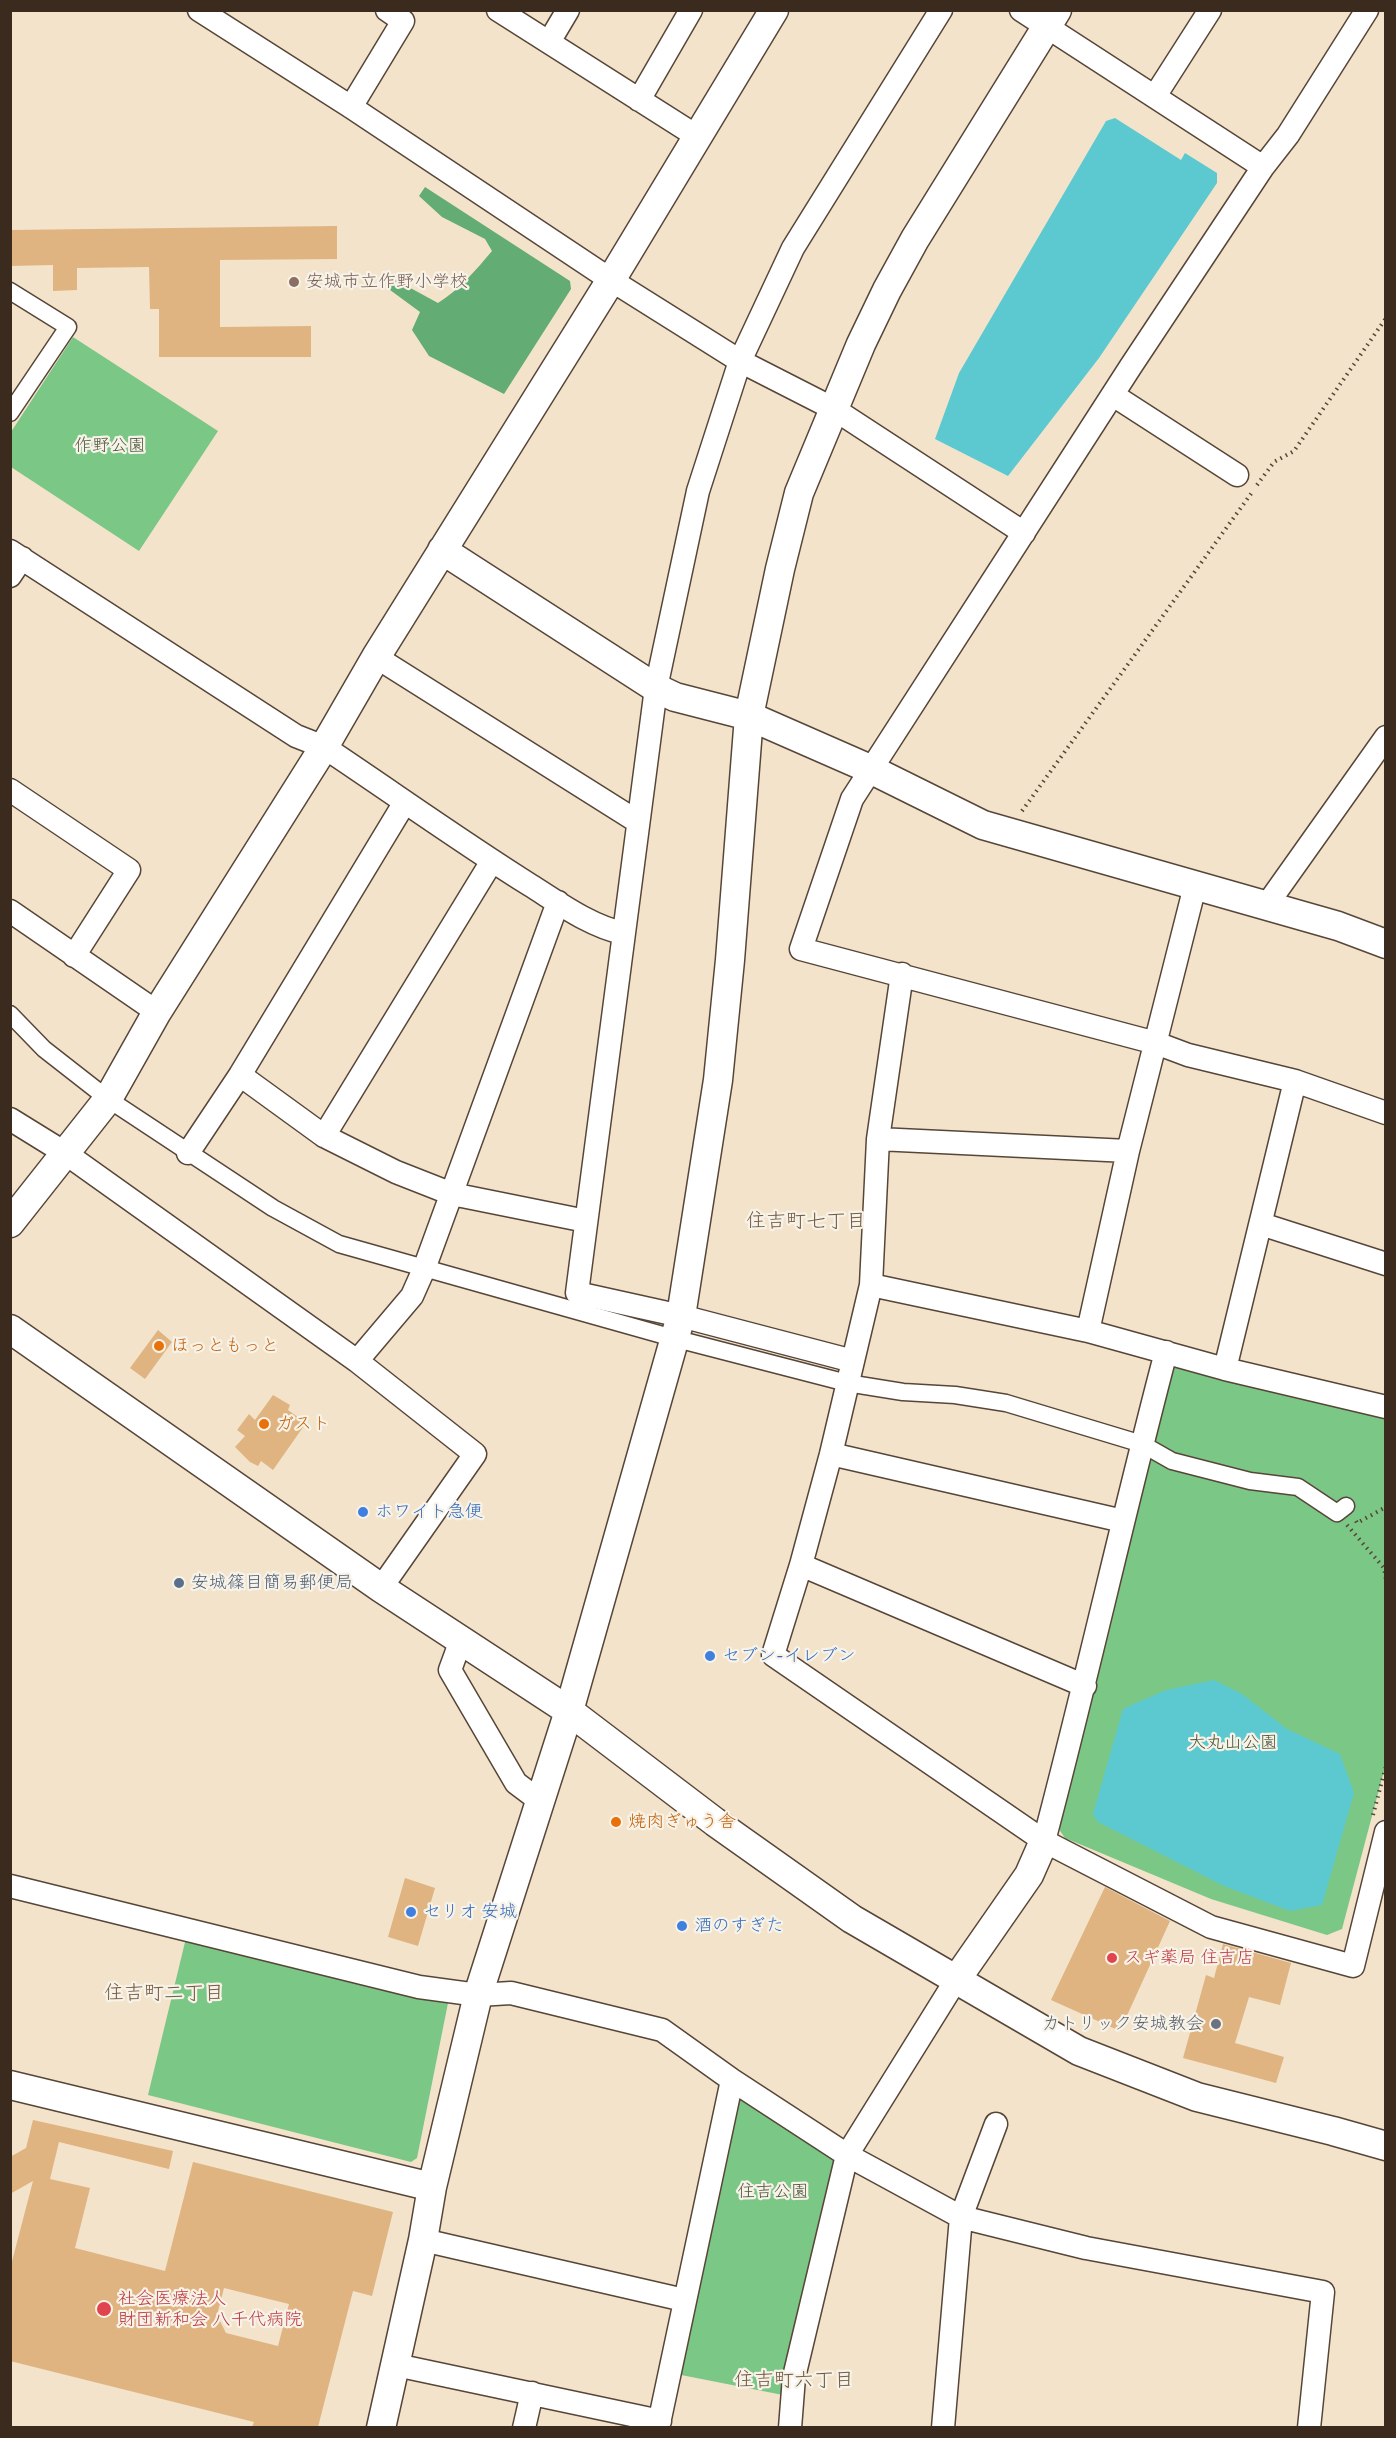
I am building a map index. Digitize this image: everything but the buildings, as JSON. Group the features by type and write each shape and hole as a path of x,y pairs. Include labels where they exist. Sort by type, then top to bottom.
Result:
{"street":[{"path":"351,107 403,21 387,10"},
{"path":"498,10 698,137"},
{"path":"549,42 568,10"},
{"path":"639,100 691,10"},
{"path":"10,1223 108,1099 157,1012 324,747 376,657 611,280 774,10"},
{"path":"941,10 793,248 740,360 698,491 656,688 577,1293 847,1383 903,1392 955,1395 1006,1403 1142,1444 1172,1461 1250,1481 1298,1487 1341,1510"},
{"path":"1020,10 1052,19 1155,96 1263,167"},
{"path":"1155,96 1210,10"},
{"path":"1367,10 1288,135 1263,167 870,769 852,799 801,949 1156,1043 1188,1055 1295,1081 1386,1113"},
{"path":"209,13 611,280 740,360 834,409 1024,533"},
{"path":"381,2427 423,2240 432,2187 478,1995 568,1711 677,1327 718,1080 750,716 780,569 799,493 861,344 915,239 1052,19"},
{"path":"10,291 68,327 10,413"},
{"path":"1113,395 1237,475"},
{"path":"442,550 656,688 675,697 750,716 870,769 983,825 1338,926 1386,945"},
{"path":"14,562 296,736 324,747 492,861 558,902 607,930 623,933"},
{"path":"376,657 638,822"},
{"path":"1266,906 1386,737"},
{"path":"10,790 129,870 74,956"},
{"path":"188,1153 240,1075 405,802"},
{"path":"324,1136 492,861"},
{"path":"1088,1331 1128,1151 1195,886"},
{"path":"357,1361 412,1296 424,1269 558,902"},
{"path":"10,911 157,1012"},
{"path":"902,974 878,1139 871,1285 831,1455 801,1565 773,1655 1044,1841 1211,1927 1353,1966 1386,1832"},
{"path":"10,1014 44,1049 108,1099 273,1209 339,1244 424,1269 677,1327 853,1362"},
{"path":"240,1075 324,1136 396,1172 452,1194 586,1221"},
{"path":"1225,1368 1295,1081"},
{"path":"10,1119 65,1153 357,1361 475,1454 381,1588"},
{"path":"878,1139 1128,1151"},
{"path":"1261,1224 1386,1264"},
{"path":"871,1285 1088,1331 1225,1368 1386,1407"},
{"path":"10,1329 381,1588 568,1711 715,1822 852,1919 1078,2051 1197,2097 1386,2146"},
{"path":"790,2427 794,2377 847,2155 956,1980 1029,1875 1044,1841 1085,1686 1123,1521 1166,1352"},
{"path":"831,1455 1123,1521"},
{"path":"801,1565 1085,1686"},
{"path":"461,1640 450,1670 516,1783 540,1801"},
{"path":"10,1886 419,1987 478,1995 511,1993 662,2030 732,2080 847,2155 961,2217 1086,2248 1323,2292 1309,2427"},
{"path":"396,2365 532,2393 659,2424 732,2080"},
{"path":"10,2085 432,2187"},
{"path":"943,2427 961,2217 996,2124"},
{"path":"423,2240 684,2300"},
{"path":"524,2427 532,2393"}],"path":[{"path":"1007,833 1274,462 1294,451 1386,318"},
{"path":"1341,1510 1384,1568 1386,1581"}],"green space":[{"path":"425,187 570,281 571,289 504,394 429,356 412,330 420,312 386,287 394,279 438,303 461,285 492,251 485,239 442,217 419,196"},
{"name":"作野公園","path":"73,337 218,431 139,551 11,467 11,432"},
{"name":"大丸山公園","path":"1177,1367 1385,1417 1385,1767 1342,1929 1327,1935 1211,1899 1065,1838 1056,1825 1171,1369"},
{"path":"186,1938 448,2003 417,2158 411,2162 148,2095"},
{"name":"住吉公園","path":"737,2090 840,2159 783,2395 676,2374"}],"water":[{"path":"1115,118 1181,160 1185,153 1217,173 1217,183 1099,358 1008,476 935,439 959,373 1106,121"},
{"path":"1214,1680 1242,1694 1287,1729 1340,1754 1354,1793 1322,1905 1290,1911 1224,1886 1098,1822 1093,1814 1123,1709 1166,1690"}],"place":[{"name":"安城市立作野小学校","path":"294,282"},
{"name":"ほっともっと","path":"159,1346"},
{"name":"ガスト","path":"264,1424"},
{"name":"ホワイト急便","path":"363,1512"},
{"name":"安城篠目簡易郵便局","path":"179,1583"},
{"name":"セブン-イレブン","path":"710,1656"},
{"name":"焼肉ぎゅう舎","path":"616,1822"},
{"name":"セリオ 安城","path":"411,1912"},
{"name":"酒のすぎた","path":"682,1926"},
{"name":"スギ薬局 住吉店","path":"1112,1958"},
{"name":"カトリック安城教会","path":"1216,2024"},
{"name":"社会医療法人 財団新和会 八千代病院","path":"104,2309"}],"district":[{"name":"住吉町七丁目","path":"806,1221"},
{"name":"住吉町二丁目","path":"164,1993"},
{"name":"住吉町六丁目","path":"794,2380"}]}
